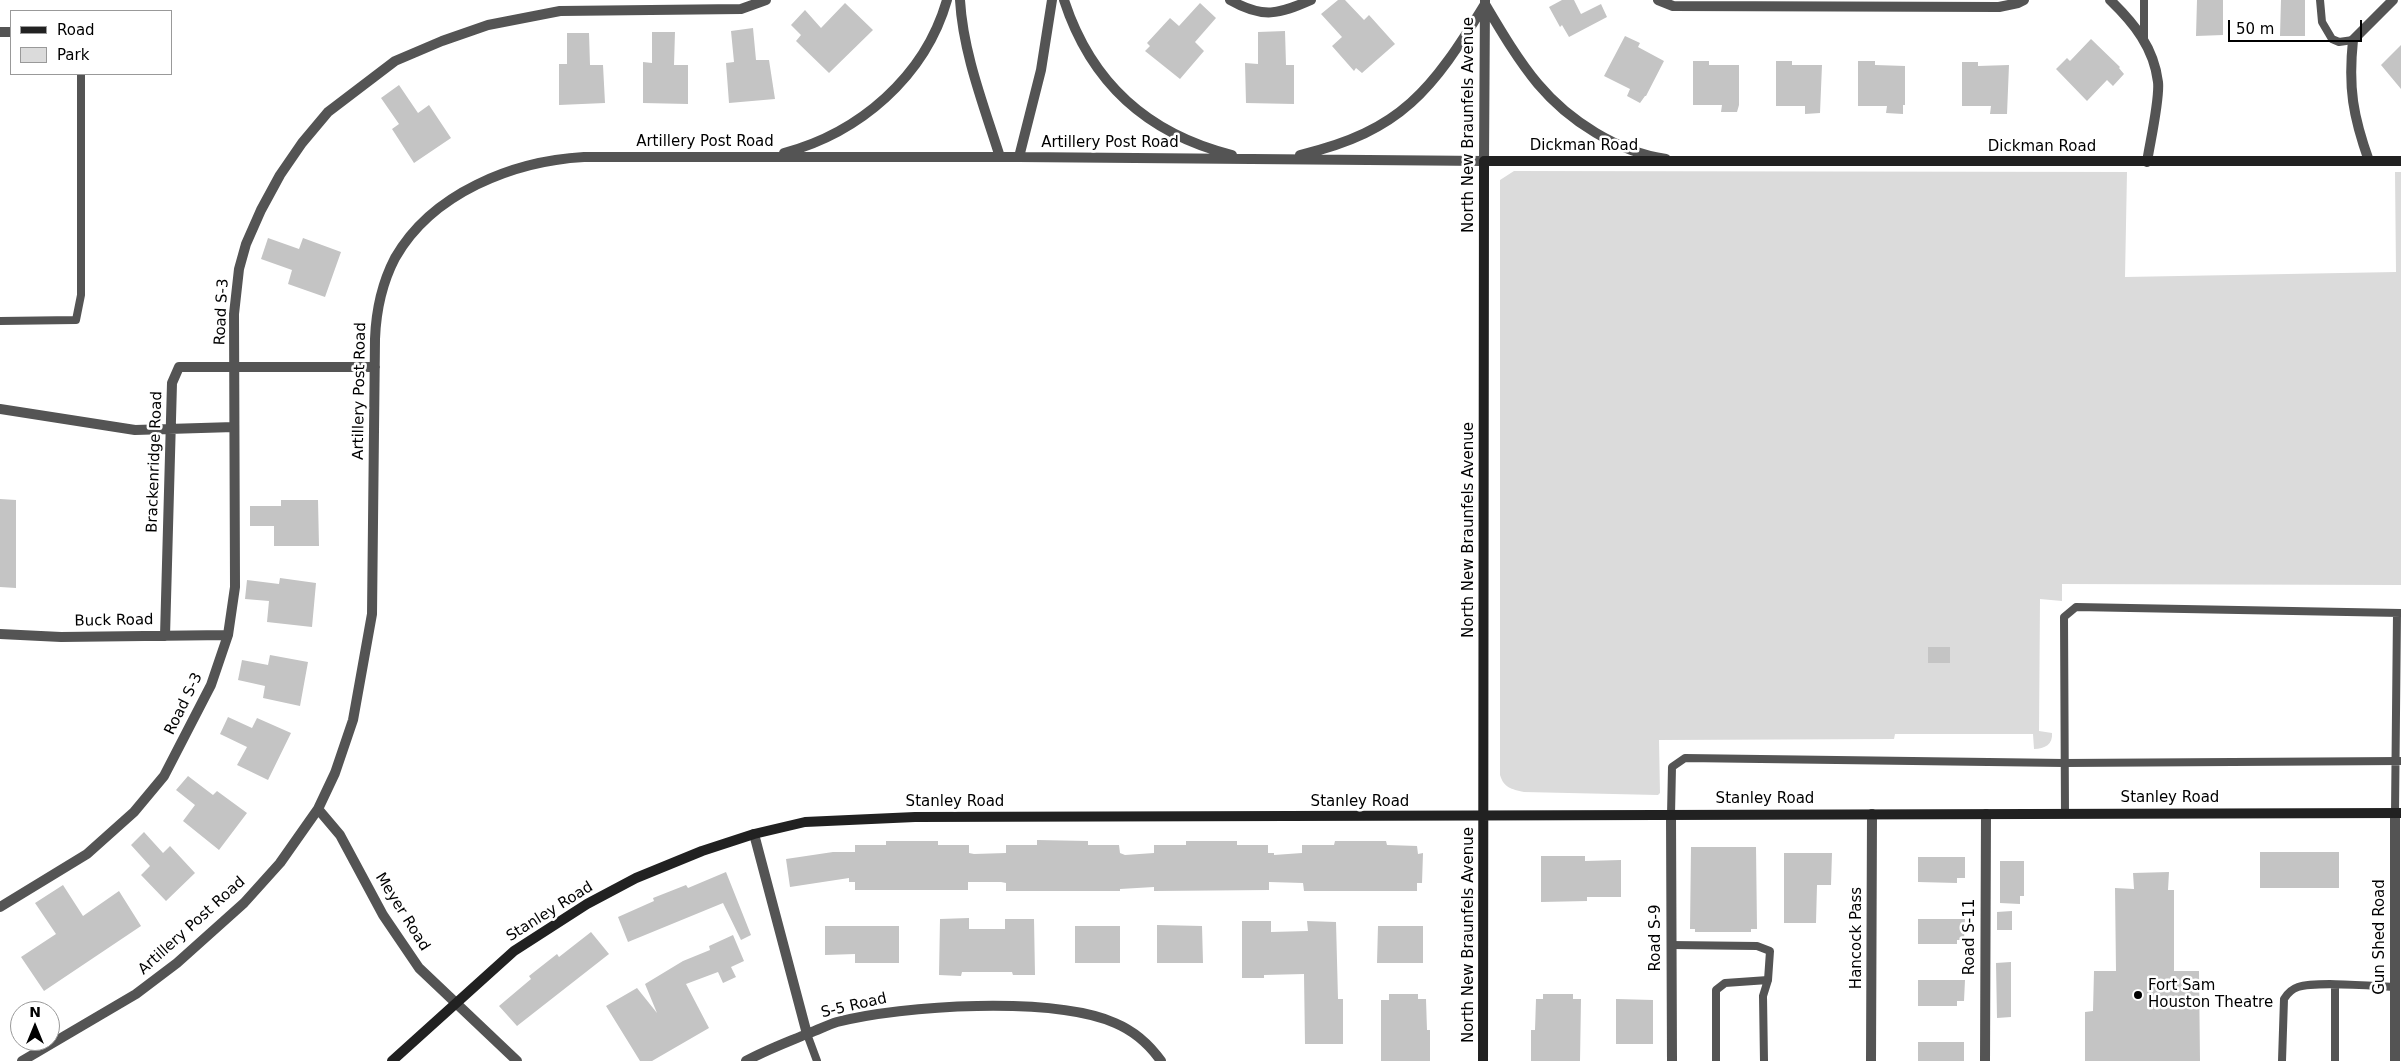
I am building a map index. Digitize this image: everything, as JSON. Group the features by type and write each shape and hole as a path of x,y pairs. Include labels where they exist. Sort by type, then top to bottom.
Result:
{"street":[{"name":"Road S-3","path":"0,907 87,854 140,805 164,776 211,685 228,635 235,587 234,314 239,270 246,244 261,210 280,175 302,143 328,112 388,66 442,41 488,25 560,11 741,9 766,0"},
{"path":"772,157 824,140 852,124 884,100 912,69 925,49 947,0"},
{"path":"960,0 961,15 972,65 1000,157"},
{"path":"1019,157 1042,70 1052,0"},
{"path":"1064,0 1079,40 1091,60 1104,78 1134,108 1171,133 1192,143 1248,158"},
{"path":"1230,0 1257,12 1285,12 1311,0"},
{"path":"1658,0 1673,6 1999,7 2024,0"},
{"path":"2110,0 2134,25 2152,54 2158,83 2147,162"},
{"path":"2369,161 2356,123 2351,97 2353,40 2393,0"},
{"name":"Artillery Post Road","path":"1284,158 1352,140 1372,131 1408,107 1438,76 1485,2"},
{"name":"North New Braunfels Avenue","path":"1483,1061 1485,2"},
{"name":"Dickman Road","path":"1485,2 1510,45 1538,84 1561,106 1598,134 1618,144 1662,158 1684,161"},
{"name":"Artillery Post Road","path":"22,1061 136,994 177,963 244,903 280,863 318,809 335,773 353,720 372,614 375,339 378,306 396,258 434,213 478,184 513,168 560,158 1019,157 1484,161"},
{"name":"Dickman Road","path":"1484,161 2401,161"},
{"name":"Brackenridge Road","path":"165,636 172,383 179,367 375,367"},
{"path":"0,409 135,430 234,427"},
{"name":"Buck Road","path":"0,634 61,637 228,635"},
{"name":"Meyer Road","path":"318,809 340,835 383,915 419,968 517,1061"},
{"name":"Stanley Road","path":"392,1061 514,951 587,904 636,878 702,851 754,834 805,822 861,818 2398,813"},
{"name":"Gun Shed Road","path":"2396,1061 2395,987 2398,813"},
{"name":"Hancock Pass","path":"1871,1061 1872,814"},
{"name":"Road S-11","path":"1985,1061 1986,814"},
{"name":"Road S-9","path":"1671,815 1672,1061"},
{"name":"S-5 Road","path":"754,834 807,1034 835,1022 907,1010 971,1007 1050,1008 1090,1015 1114,1022 1147,1044 1161,1061"},
{"path":"746,1061 807,1034"}],"lane":[{"path":"2144,0 2144,41"},
{"path":"2320,0 2322,22 2332,39 2339,42 2353,40"},
{"path":"0,321 76,320 81,286 82,75"},
{"path":"2065,814 2064,617 2076,607 2399,613 2398,813"},
{"path":"1671,815 1672,767 1685,758 2064,763 2398,761"},
{"path":"1671,945 1757,946 1770,951 1768,980 1763,996 1764,1061"},
{"path":"1716,1061 1716,990 1725,983 1768,980"},
{"path":"2335,986 2335,1061"},
{"path":"2282,1061 2284,999 2288,992 2298,987 2395,987"},
{"path":"807,1034 817,1061"}],"green space":[{"path":"1514,171 2127,172 2125,277 2396,272 2395,172 2401,172 2401,585 2062,584 2062,601 2040,599 2039,731 2052,733 2050,743 2042,748 2034,749 2033,734 1895,734 1894,739 1659,740 1660,793 1658,795 1524,792 1512,789 1504,783 1500,775 1500,180"}],"building":[{"path":"1338,0 1345,0 1364,20 1369,15 1395,44 1362,73 1356,68 1354,71 1332,46 1342,37 1321,14"},
{"path":"1562,0 1574,0 1581,14 1601,4 1607,17 1569,37 1562,25 1560,27 1549,7"},
{"path":"2197,0 2223,0 2223,35 2196,36"},
{"path":"2281,0 2305,0 2305,36 2280,36"},
{"path":"845,3 873,30 829,73 796,41 801,35 791,25 805,10 821,28"},
{"path":"1200,3 1216,18 1195,42 1204,51 1180,79 1145,51 1150,46 1147,43 1170,18 1179,26"},
{"path":"753,28 756,60 769,60 775,99 729,103 726,63 734,62 731,31"},
{"path":"1285,31 1286,65 1294,65 1294,104 1246,103 1245,63 1258,64 1258,32"},
{"path":"652,32 675,32 674,65 688,65 688,104 643,103 643,62 652,63"},
{"path":"567,33 589,33 590,65 603,65 605,103 559,105 559,64 567,64"},
{"path":"1625,36 1640,43 1638,47 1664,61 1646,96 1640,103 1627,96 1630,89 1604,76"},
{"path":"2091,39 2120,67 2124,74 2113,86 2107,80 2087,101 2056,69 2067,58 2070,61"},
{"path":"2401,45 2401,89 2381,65"},
{"path":"1693,61 1709,61 1709,65 1739,65 1739,105 1737,112 1721,112 1722,105 1693,105"},
{"path":"1776,61 1792,61 1792,65 1822,65 1820,113 1805,114 1805,106 1776,106"},
{"path":"1858,61 1875,61 1875,65 1905,66 1905,105 1903,105 1903,114 1886,113 1887,106 1858,106"},
{"path":"1962,62 1978,62 1978,66 2009,65 2007,114 1990,114 1991,106 1962,106"},
{"path":"399,85 418,113 429,105 451,138 414,163 392,129 399,124 381,98"},
{"path":"268,238 299,249 303,238 341,252 325,297 288,284 292,270 261,259"},
{"path":"0,499 16,500 16,588 0,587"},
{"path":"281,500 318,500 319,546 274,546 274,526 250,526 250,506 281,506"},
{"path":"280,578 316,583 312,627 267,622 269,601 245,599 247,580 279,584"},
{"path":"1928,647 1950,647 1950,663 1928,663"},
{"path":"270,655 308,662 300,706 263,698 265,686 238,680 242,660 268,665"},
{"path":"228,717 252,728 257,718 291,733 268,780 237,765 247,747 220,734"},
{"path":"188,776 213,795 217,791 247,813 219,850 183,821 195,805 176,790"},
{"path":"144,832 163,853 170,846 195,873 166,901 141,875 150,866 131,845"},
{"path":"1037,840 1088,841 1088,845 1119,845 1120,853 1125,855 1154,853 1154,845 1186,845 1186,841 1237,841 1237,845 1268,845 1268,853 1274,853 1274,855 1302,853 1302,845 1334,845 1335,841 1386,841 1387,845 1417,846 1418,854 1423,853 1422,883 1417,883 1417,891 1304,891 1303,883 1269,882 1269,890 1154,891 1154,887 1120,889 1120,891 1006,891 1006,883 968,882 968,890 855,890 855,882 849,882 849,878 790,887 786,859 833,852 855,852 855,845 886,845 886,841 938,841 938,845 969,845 969,853 974,854 1006,853 1006,845 1037,845"},
{"path":"1691,847 1756,847 1757,929 1751,929 1751,932 1695,932 1695,929 1690,929"},
{"path":"2260,852 2339,852 2339,888 2260,888"},
{"path":"1784,853 1832,853 1831,885 1817,885 1816,923 1784,923"},
{"path":"1541,856 1585,856 1585,861 1621,860 1621,897 1587,897 1587,901 1541,902"},
{"path":"1918,857 1965,857 1965,878 1957,878 1957,883 1918,882"},
{"path":"2000,861 2024,861 2024,896 2020,896 2020,904 2000,903"},
{"path":"726,872 751,935 741,940 723,903 628,942 618,917 654,901 653,898 686,885 688,888"},
{"path":"2169,872 2168,890 2174,890 2174,971 2199,971 2200,1061 2085,1061 2085,1012 2093,1011 2094,971 2116,971 2115,888 2134,889 2133,873"},
{"path":"63,885 83,916 119,891 141,926 44,991 21,957 56,934 35,903"},
{"path":"2012,911 2012,930 1997,930 1997,912"},
{"path":"969,918 969,929 1005,929 1005,919 1034,919 1035,975 1013,975 1012,972 962,972 961,976 939,975 940,919"},
{"path":"1918,919 1965,919 1964,940 1957,940 1957,944 1918,944"},
{"path":"1242,921 1271,921 1271,932 1308,931 1307,921 1336,922 1338,999 1343,999 1343,1044 1305,1044 1304,974 1264,975 1264,978 1242,978"},
{"path":"1157,925 1202,926 1203,963 1157,963"},
{"path":"825,926 899,926 899,963 855,963 855,954 825,955"},
{"path":"1075,926 1120,926 1120,963 1075,963"},
{"path":"1378,926 1423,926 1423,963 1377,963"},
{"path":"591,932 609,954 517,1026 499,1006 531,979 529,976 557,954 559,957"},
{"path":"733,935 744,961 731,967 736,977 723,983 718,972 686,984 709,1028 652,1061 640,1061 606,1006 637,988 657,1013 645,984 683,961 710,950 709,946"},
{"path":"2011,962 2011,1017 1997,1018 1996,963"},
{"path":"1918,980 1965,980 1964,1001 1957,1001 1957,1006 1918,1006"},
{"path":"1389,994 1418,994 1418,999 1426,999 1427,1030 1430,1030 1430,1061 1381,1061 1381,1000 1389,1000"},
{"path":"1543,994 1573,994 1573,999 1581,999 1580,1061 1531,1061 1531,1030 1535,1030 1536,999 1543,999"},
{"path":"1616,999 1653,1000 1653,1044 1616,1044"},
{"path":"1918,1042 1964,1042 1964,1061 1918,1061"}],"place":[{"name":"Fort Sam Houston Theatre","path":"2138,995"}]}
